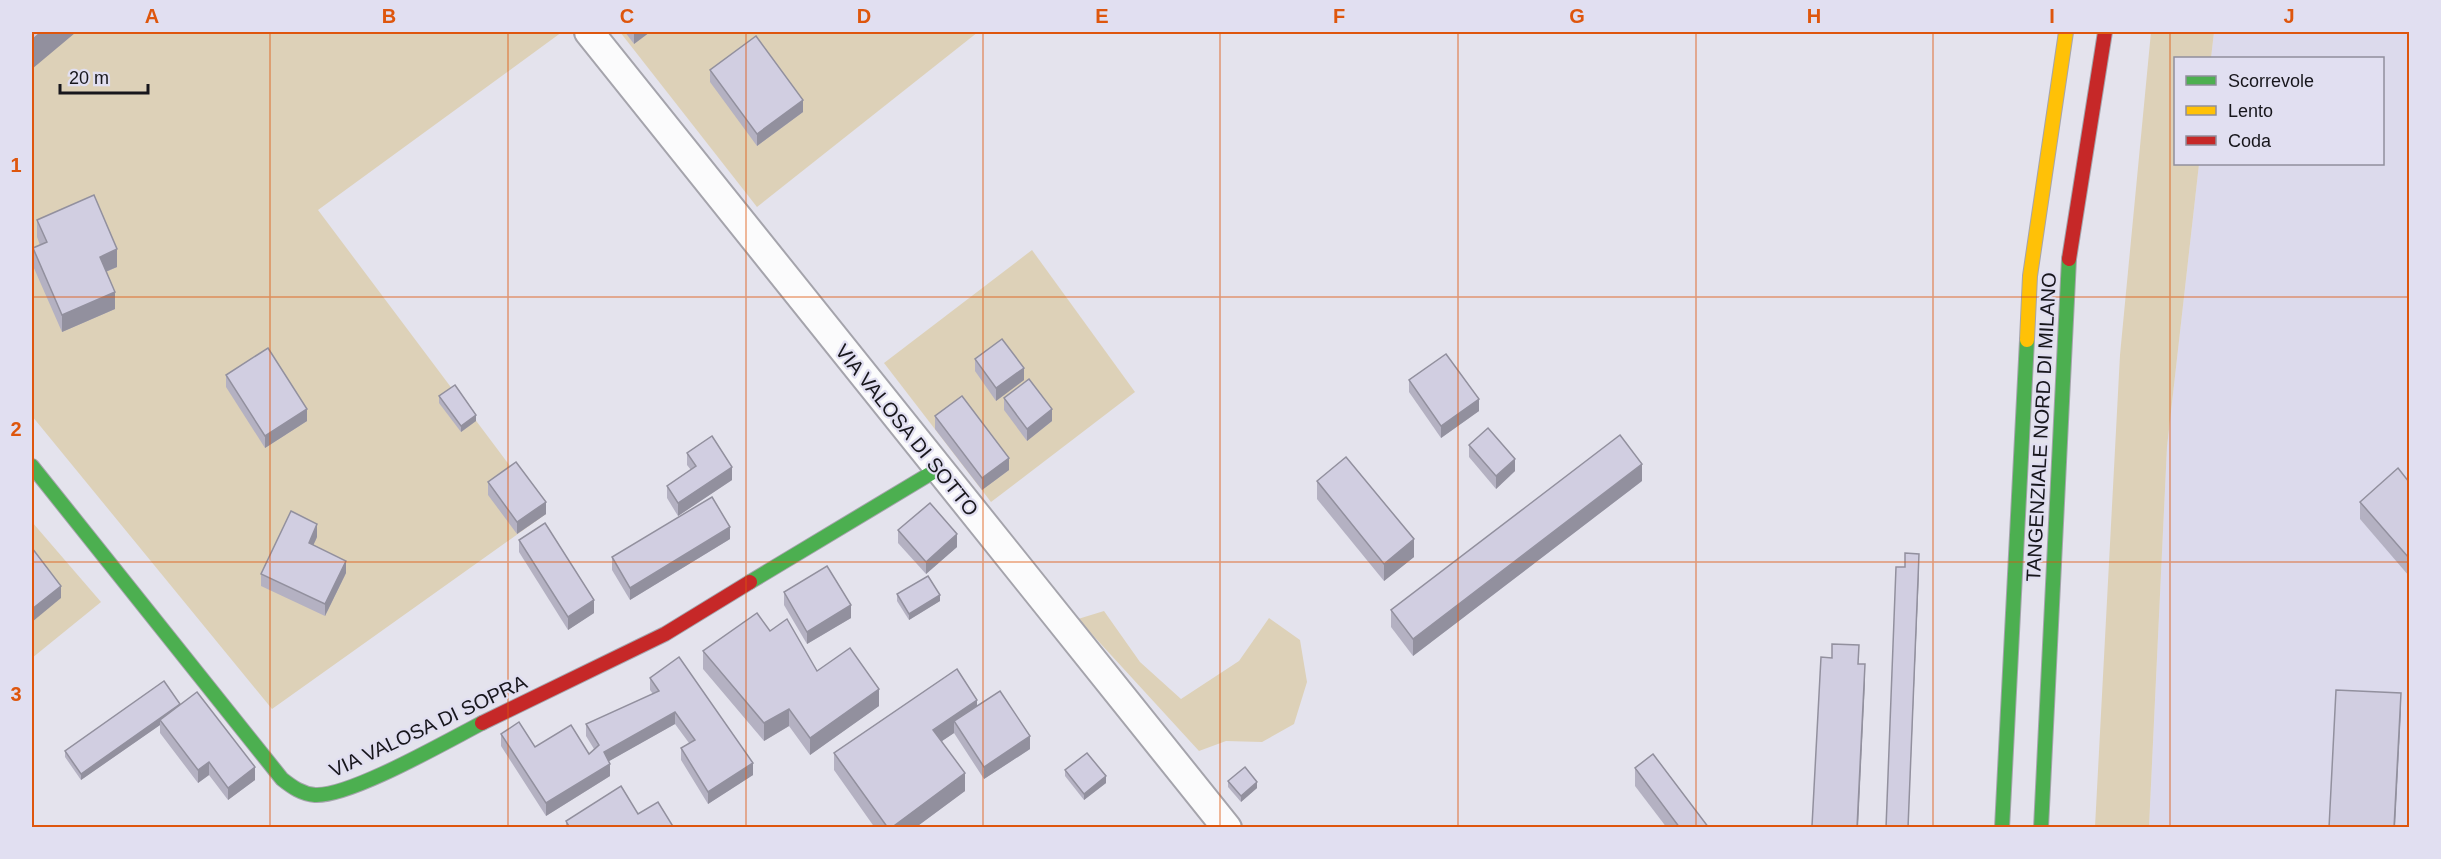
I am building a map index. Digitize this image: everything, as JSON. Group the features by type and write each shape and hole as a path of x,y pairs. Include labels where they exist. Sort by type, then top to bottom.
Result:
{"main road":[{"name":"TANGENZIALE NORD DI MILANO","path":"2002,828 2030,276 2066,32"},
{"name":"TANGENZIALE NORD DI MILANO","path":"2041,828 2067,273 2105,32"},
{"name":"VIA VALOSA DI SOPRA","path":"32,466 282,779 292,789 320,796 335,794 354,786 665,634 938,469"}],"street":[{"name":"VIA VALOSA DI SOTTO","path":"589,32 1227,828"}],"shaded area":[{"path":"32,32 562,32 318,210 546,514 272,709 32,416"},
{"path":"620,32 978,32 757,207"},
{"path":"2151,32 2214,32 2211,57 2174,57 2174,165 2199,165 2167,447 2149,827 2095,827 2120,355"},
{"path":"2214,32 2409,32 2409,827 2149,828 2167,447 2199,165 2384,165 2384,57 2211,57"},
{"path":"1032,250 1135,392 991,502 884,363"},
{"path":"32,522 101,602 32,658"},
{"path":"1104,611 1140,662 1181,699 1239,661 1269,618 1300,640 1307,682 1294,724 1262,742 1226,741 1199,751 1078,619"}],"building":[{"path":"32,32 41,32 32,40"},
{"path":"756,36 803,100 757,134 710,70"},
{"path":"94,195 117,249 100,257 115,292 62,315 33,248 47,242 37,220"},
{"path":"1002,339 1024,368 996,388 975,359"},
{"path":"268,348 307,409 265,436 226,375"},
{"path":"1446,354 1479,399 1441,426 1409,380"},
{"path":"1029,379 1052,409 1027,429 1004,398"},
{"path":"455,385 476,415 461,426 439,396"},
{"path":"962,396 1009,458 982,478 935,416"},
{"path":"1488,428 1515,459 1496,476 1469,445"},
{"path":"1620,435 1642,464 1413,639 1391,610"},
{"path":"712,436 732,467 678,503 667,486 696,466 687,453"},
{"path":"1346,457 1414,539 1384,564 1317,481"},
{"path":"516,462 546,502 517,522 488,482"},
{"path":"2398,468 2409,482 2409,558 2360,502"},
{"path":"712,497 730,527 630,588 612,557"},
{"path":"930,503 957,534 926,562 898,530"},
{"path":"291,511 317,524 309,543 346,561 325,604 261,574"},
{"path":"545,523 594,600 568,617 519,540"},
{"path":"32,548 61,586 32,609"},
{"path":"1905,553 1919,554 1908,828 1886,828 1896,567 1905,567"},
{"path":"827,566 851,605 807,632 784,592"},
{"path":"928,576 940,595 909,614 897,594"},
{"path":"757,613 770,631 787,619 817,671 850,648 879,689 810,738 789,709 764,723 703,651"},
{"path":"1832,644 1859,645 1858,664 1865,664 1857,828 1812,826 1821,657 1832,658"},
{"path":"679,657 753,763 708,792 681,748 695,740 675,712 604,752 610,764 546,803 501,734 519,722 535,747 571,725 589,754 599,745 586,724 659,691 650,678"},
{"path":"957,669 977,700 933,730 965,773 888,828 834,753"},
{"path":"164,681 180,704 81,774 65,751"},
{"path":"2336,690 2401,693 2394,828 2329,828"},
{"path":"1000,691 1030,736 984,767 954,721"},
{"path":"197,692 255,767 228,788 209,762 198,770 160,720"},
{"path":"1087,753 1106,776 1084,794 1065,770"},
{"path":"1653,754 1709,828 1680,828 1635,768"},
{"path":"1245,767 1257,782 1241,796 1228,781"},
{"path":"621,786 638,814 658,802 674,828 570,828 566,821"}],"traffic: fast":[{"path":"2041,828 2069,259"},
{"path":"2002,828 2027,340"},
{"path":"32,466 282,779 297,790 315,795 351,787 374,778 482,723"},
{"path":"750,582 938,469"}],"traffic: slow":[{"path":"2027,340 2030,276 2066,32"}],"traffic: jam":[{"path":"2069,259 2105,32"},
{"path":"482,723 665,634 750,582"}]}
